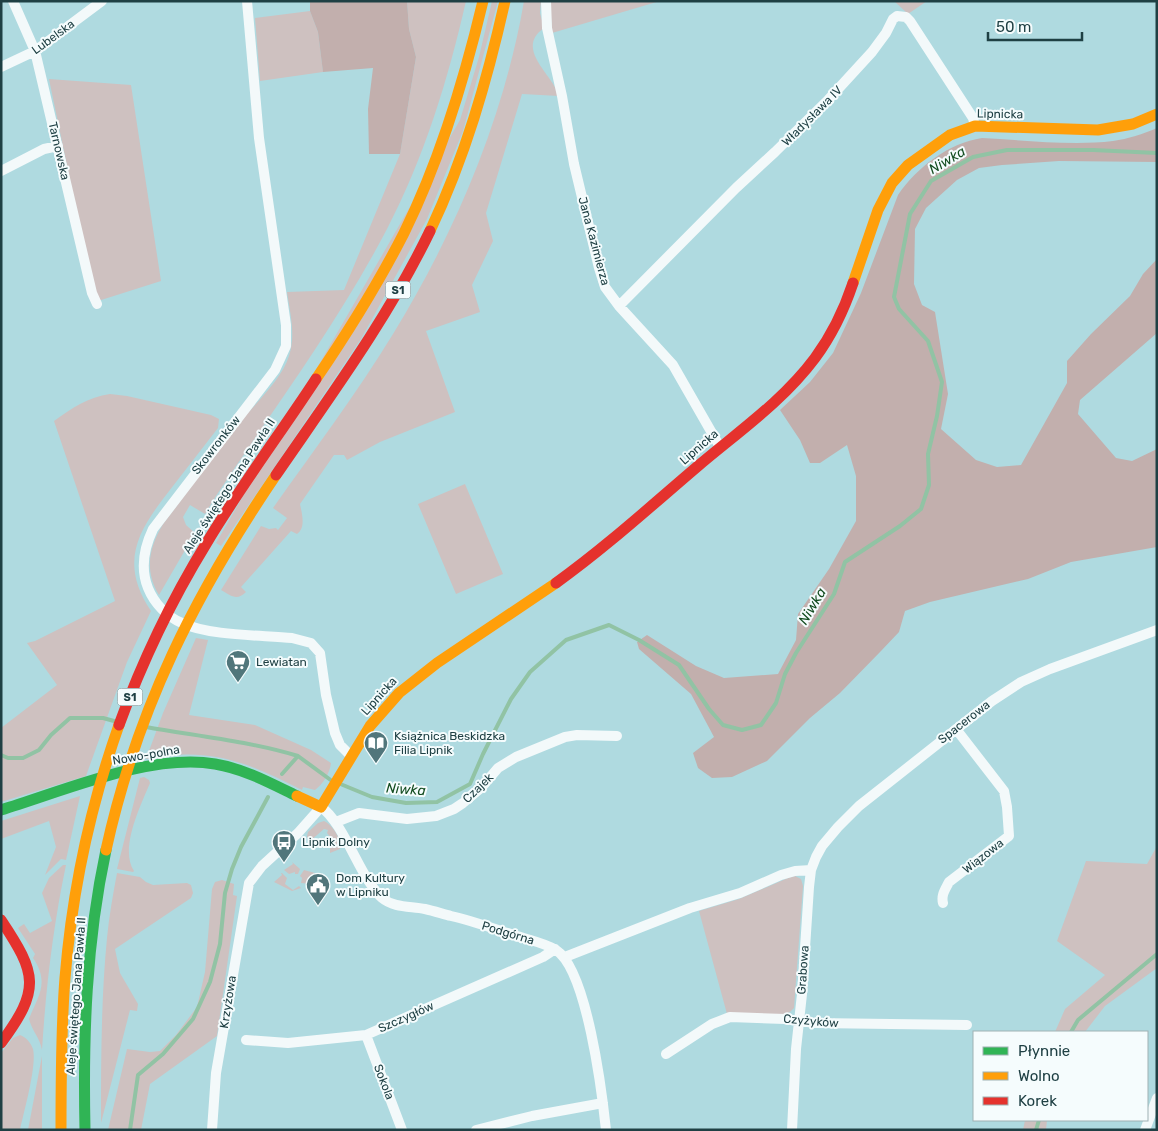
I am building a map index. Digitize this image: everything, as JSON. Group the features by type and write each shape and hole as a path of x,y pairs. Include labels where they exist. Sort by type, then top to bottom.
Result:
{"main road":[{"name":"Aleje świętego Jana Pawła II","path":"61,1130 63,1004 72,915 95,803 108,758 129,699 171,607 209,538 352,325 403,236 423,193 451,122 474,46 484,1"},
{"name":"Aleje świętego Jana Pawła II","path":"85,1130 84,1079 89,959 101,873 116,807 149,706 169,657 198,598 227,548 363,348 401,286 422,246 443,201 472,127 485,86 505,1"},
{"name":"Lipnicka","path":"321,807 330,794 350,755 382,710 417,676 559,580 629,525 720,448 806,370 819,352 848,294 878,209 902,170 937,143 960,130 975,126 1098,130 1133,124 1157,114"},
{"name":"Nowo-polna","path":"1,810 113,774 148,766 181,762 210,763 249,772 321,807"},
{"path":"1,920 16,943 29,969 30,992 18,1021 1,1043"}],"street":[{"name":"Tarnowska","path":"13,1 36,51 96,304"},
{"name":"Lubelska","path":"1,68 36,51 102,1"},
{"name":"Skowronków","path":"247,1 259,138 286,325 286,346 275,370 153,529 145,548 144,576 149,591 158,605 168,615 182,624 210,630 292,638 315,646 321,658 326,695 335,733 340,745 350,755"},
{"name":"Jana Kazimierza","path":"546,1 550,46 562,96 574,164 605,287 619,306 673,365 720,448"},
{"name":"Władysława IV","path":"619,306 736,188 828,100 872,52 886,33 893,19 898,16 906,17 910,20 973,118 975,126"},
{"path":"1,171 44,149 58,146"},
{"name":"Spacerowa","path":"811,870 822,846 852,813 992,700 1021,682 1074,659 1157,630"},
{"name":"Wiązowa","path":"943,903 943,892 949,882 1009,836 1004,791 956,729"},
{"name":"Czajek","path":"336,822 359,813 407,819 436,816 454,809 463,803 481,788 498,768 516,757 577,735 617,736"},
{"name":"Podgórna","path":"321,807 336,822 360,867 375,890 390,903 425,909 459,918 555,949 565,957 573,970 584,1000 603,1103 606,1130"},
{"name":"Lipnicka","path":"254,876 262,866 298,833 321,807"},
{"path":"565,957 690,908 740,893 782,875 795,871 811,870"},
{"name":"Grabowa","path":"792,1130 798,1021 802,994 811,870"},
{"name":"Krzyżowa","path":"212,1130 216,1073 247,891 254,876"},
{"name":"Szczygłów","path":"246,1040 288,1043 366,1035 543,957 555,949"},
{"name":"Czyżyków","path":"666,1054 712,1024 730,1017 785,1018 815,1023 967,1025"},
{"name":"Sokola","path":"366,1035 402,1130"},
{"path":"1145,1130 1157,1098"},
{"path":"476,1130 532,1116 603,1103"}],"shaded area":[{"path":"310,1 407,1 409,29 416,57 400,154 369,154 368,109 373,68 323,72 318,32 310,11"},
{"path":"407,1 466,1 434,118 412,175 387,229 348,298 205,514 190,505 183,517 186,525 195,533 159,595 151,577 150,568 152,550 158,533 239,423 274,382 289,356 292,332 287,292 344,290 400,154 416,57 409,29"},
{"path":"492,1 498,1 463,131 427,219 361,339 221,546 216,543 460,120 479,57"},
{"path":"524,1 541,1 540,13 544,28 536,36 533,44 534,53 559,96 522,94 486,213 493,241 472,285 480,312 426,331 455,412 380,442 347,460 344,455 334,455 300,504 303,520 300,531 297,534 291,531 241,587 246,592 243,595 231,596 221,590 261,526 278,530 287,518 273,508 365,378 393,334 437,256 474,174 490,131 504,88"},
{"path":"550,1 660,1 552,33"},
{"path":"894,1 927,1 908,14"},
{"path":"310,11 318,32 323,72 260,81 255,18"},
{"path":"49,79 131,85 161,281 98,301"},
{"path":"1157,128 1157,162 1059,161 1002,165 979,168 957,180 926,208 915,229 914,284 922,305 935,312 948,394 941,429 976,460 997,467 1021,465 1067,383 1067,361 1091,334 1130,296 1143,274 1157,259 1157,333 1080,400 1078,414 1116,458 1132,461 1157,449 1157,547 1071,562 1028,579 930,602 905,611 899,632 840,693 810,718 767,761 732,777 712,778 698,768 693,753 714,737 691,694 639,649 637,642 647,635 696,666 724,678 778,674 796,640 798,614 829,569 856,521 856,476 847,445 820,463 810,463 800,440 780,410 810,382 833,353 861,293 898,195 924,166 946,151 970,141 982,138 1064,143 1113,141"},
{"path":"110,394 127,396 211,415 219,419 218,428 161,501 151,516 137,545 134,560 135,576 141,593 151,611 127,662 86,776 1,802 1,728 57,685 27,643 35,641 115,601 54,421 87,400"},
{"path":"465,484 503,574 456,594 418,504"},
{"path":"196,638 208,640 189,715 255,725 311,750 331,763 326,778 315,790 303,787 302,790 245,764 227,759 189,754 146,759 163,713"},
{"path":"144,777 150,783 130,839 130,862 134,871 117,869 140,778"},
{"path":"80,796 66,860 61,859 45,875 56,847 49,821 1,839 1,821"},
{"path":"324,821 334,829 340,841 340,849 330,853 330,844 333,840 327,833 328,830 324,829 309,842 307,836 308,832 318,823"},
{"path":"1157,846 1157,968 1105,1006 1086,1031 1055,1031 1065,1009 1105,975 1057,941 1086,861 1147,864"},
{"path":"292,862 300,869 298,874 295,874 295,872 289,874 284,870 293,864"},
{"path":"63,865 66,865 51,957 42,1050 29,1019 41,989 41,975 33,958 35,954 18,928 24,924 30,933 52,921 42,893 49,878"},
{"path":"304,870 326,876 326,878 320,878 320,880 316,880 311,884 301,883 302,878 300,876"},
{"path":"117,873 140,877 153,885 187,883 191,885 193,893 191,898 115,949 120,973 138,1004 137,1011 130,1010 101,1123 104,984 108,930"},
{"path":"281,873 287,878 285,884 293,890 299,886 301,888 292,891 274,882 282,875"},
{"path":"795,876 801,879 803,886 794,1008 783,1015 727,1014 699,911 739,899"},
{"path":"222,880 234,884 233,895 237,896 217,1036 150,1084 141,1130 108,1130 127,1049 150,1052 160,1051 176,1035 197,1007 205,972 212,889 215,882"},
{"path":"20,1035 28,1040 33,1049 34,1057 30,1089 20,1130 1,1130 1,1053 13,1038"},
{"path":"42,1056 42,1130 28,1130"},
{"path":"1025,1121 1047,1121 1046,1130 1023,1130"}],"waterway":[{"name":"Niwka","path":"338,783 372,797 406,803 437,802 470,784 511,699 530,672 566,640 609,625 639,640 679,665 709,709 723,725 742,730 761,725 776,703 785,674 796,653 834,594 845,562 900,526 921,509 929,485 928,454 937,416 942,382 928,341 899,309 894,297 910,214 931,181 973,157 1007,150 1093,150 1157,153"},
{"name":"Niwka","path":"1,755 8,758 23,758 39,750 51,735 70,718 103,718 114,721"},
{"name":"Niwka","path":"146,727 241,743 298,756"},
{"name":"Niwka","path":"282,774 298,756 332,781"},
{"name":"Niwka","path":"130,1130 138,1075 163,1054 193,1019 210,982 220,944 225,893 232,869 241,847 268,797"},
{"path":"1072,1031 1078,1020 1157,954"},
{"path":"1036,1130 1039,1121"}],"traffic: fast":[{"path":"1,810 107,776 163,764 190,762 215,764 237,769 297,796"},
{"path":"85,1130 87,990 94,920 106,850"}],"traffic: slow":[{"path":"316,379 373,289 417,205 450,120 468,61 483,1"},
{"path":"430,231 454,175 474,118 491,60 505,1"},
{"path":"853,283 878,210 892,183 908,165 950,135 975,126 1098,130 1133,124 1157,114"},
{"path":"106,850 134,749 172,654 220,564 276,475"},
{"path":"297,796 321,807 370,726 399,693 437,663 556,583"},
{"path":"61,1130 63,1016 72,914 91,818 119,725"}],"traffic: jam":[{"path":"276,475 338,386 396,295 430,231"},
{"path":"556,583 628,526 789,388 815,358 827,340 842,313 853,283"},
{"path":"119,725 137,678 181,587 232,502 316,379"},
{"path":"1,920 22,954 30,982 23,1009 1,1043"}],"place":[{"name":"Lewiatan","path":"238,683"},
{"name":"Książnica Beskidzka Filia Lipnik","path":"376,764"},
{"name":"Lipnik Dolny","path":"284,863"},
{"name":"Dom Kultury w Lipniku","path":"318,906"}]}
